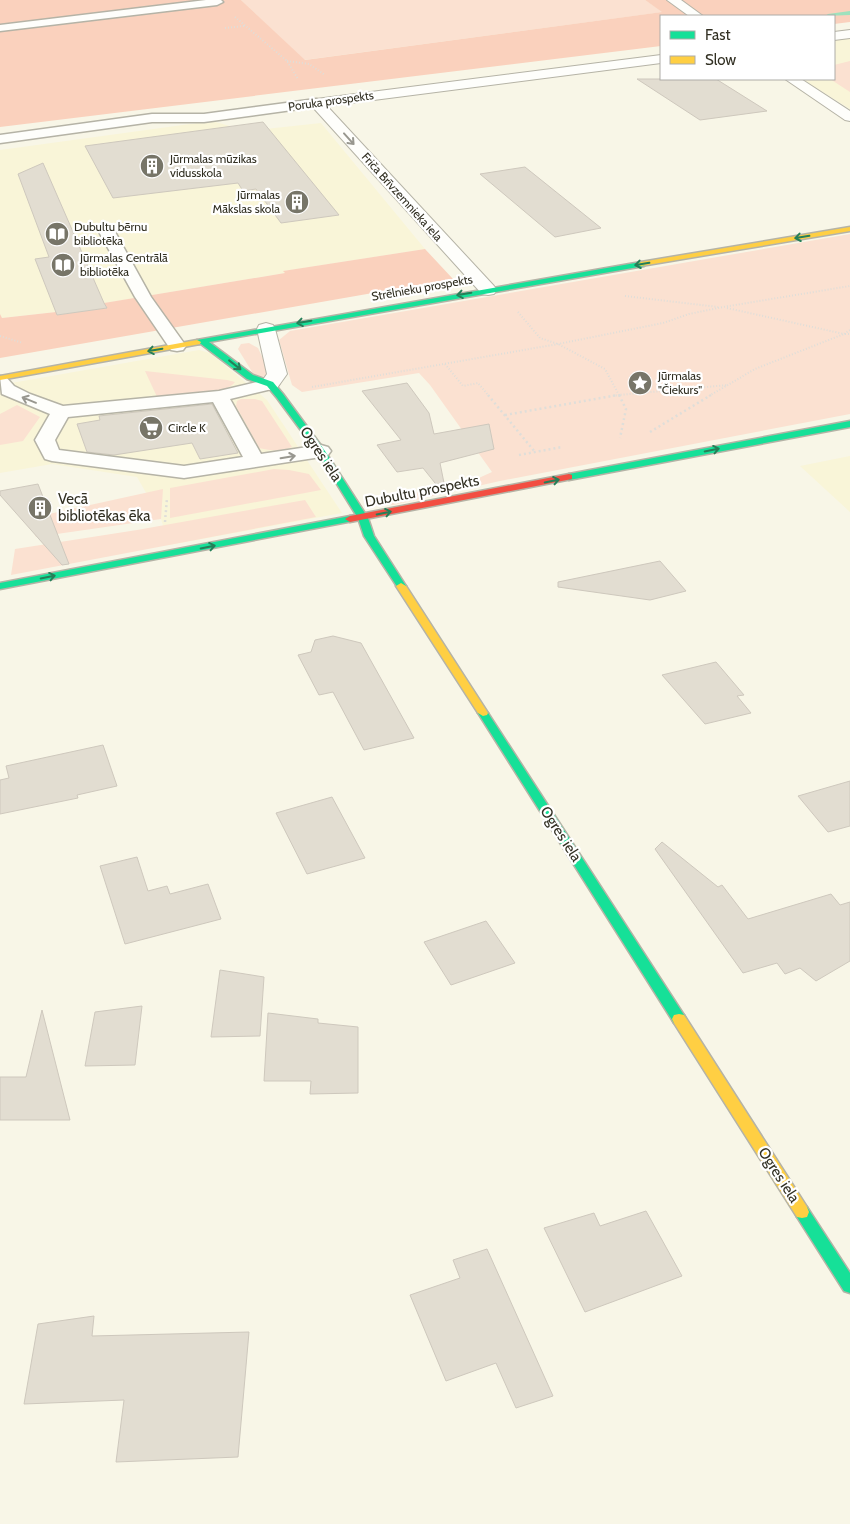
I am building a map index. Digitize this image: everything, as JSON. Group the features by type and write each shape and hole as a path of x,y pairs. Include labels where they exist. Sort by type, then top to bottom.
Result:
{"main road":[{"name":"Strēlnieku prospekts","path":"0,380 203,340 850,229"},
{"path":"203,340 250,377 272,386"},
{"name":"Ogres iela","path":"272,386 321,451 363,518 369,536 850,1286"},
{"name":"Dubultu prospekts","path":"0,586 850,424"}],"street":[{"path":"673,0 696,15"},
{"path":"835,36 850,34"},
{"name":"Poruka prospekts","path":"316,103 660,58"},
{"path":"794,80 850,116"},
{"name":"Friča Brīvzemnieka iela","path":"316,103 492,289"},
{"path":"266,329 278,374 272,386"}],"lane":[{"path":"0,28 216,1"},
{"name":"Poruka prospekts","path":"0,139 152,118 204,118 316,103"},
{"path":"106,230 143,297 177,346"},
{"path":"0,380 8,390 24,398 61,412 86,416 272,386"},
{"path":"219,396 255,462"},
{"path":"61,412 45,440 52,455 100,455 184,472 321,451"}],"path":[{"path":"216,1 287,61 316,103"},
{"path":"272,386 317,387 558,344 663,323 689,314 722,307 850,286"},
{"path":"492,289 540,338 558,344 605,369 626,409 620,438"},
{"path":"618,295 736,308 844,334"},
{"path":"648,432 755,369 850,332"},
{"path":"445,364 463,386 478,383 535,452"},
{"path":"505,415 619,396 729,385"}],"shaded area":[{"path":"0,0 241,0 305,60 662,12 645,0 850,0 850,22 835,24 835,15 660,15 660,46 0,127"},
{"path":"241,0 645,0 663,12 304,60"},
{"path":"850,37 850,109 804,80 835,80 835,39"},
{"path":"850,61 850,92 832,80 835,80 835,65"},
{"path":"212,121 248,131 321,123 425,249 284,271 285,273 105,303 107,308 56,315 55,312 2,318 0,314 0,150"},
{"path":"850,234 850,414 500,481 393,505 373,501 470,482 492,472 430,385 419,373 302,392 292,385 279,340 290,331"},
{"path":"425,249 453,279 0,358 0,314 2,318 56,312 57,315 106,308 104,303 285,273 283,271"},
{"path":"249,343 258,348 270,374 266,377 254,375 238,349 241,344"},
{"path":"199,350 210,353 267,400 342,513 169,545 161,519 137,477 52,464 0,473 0,385"},
{"path":"145,371 235,382 230,387 211,393 158,399"},
{"path":"241,399 262,401 292,447 276,451 259,448 236,406 237,401"},
{"path":"17,405 40,417 23,441 0,445 0,414"},
{"path":"850,456 850,512 800,466"},
{"path":"274,469 309,474 321,490 170,518 170,488"},
{"path":"163,489 161,519 36,537 30,524 49,514"},
{"path":"305,500 316,517 11,575 15,549 137,530"}],"building":[{"path":"637,79 718,80 767,111 700,120"},
{"path":"263,122 339,215 281,223 256,189 243,191 238,183 113,198 85,146"},
{"name":"Jūrmalas Centrālā bibliotēka","path":"43,163 107,308 57,315 35,259 49,257 18,174"},
{"path":"525,167 601,228 555,237 480,174"},
{"path":"407,383 429,413 434,434 489,424 494,449 440,463 446,493 443,493 423,468 397,472 377,445 401,440 362,391"},
{"path":"212,404 238,453 200,459 192,443 114,455 87,452 77,424 100,420 99,416"},
{"path":"38,484 69,564 62,565 0,495 0,491"},
{"path":"660,561 686,591 650,600 558,587 558,582"},
{"path":"333,636 361,643 414,738 364,750 333,692 319,695 298,655 311,652 315,640"},
{"path":"716,662 744,695 737,696 751,713 705,724 662,675"},
{"path":"103,745 117,786 77,795 78,798 0,814 0,780 9,778 6,766"},
{"path":"850,781 850,826 828,832 798,796"},
{"path":"332,797 365,858 307,874 276,813"},
{"path":"662,842 718,887 722,885 748,919 831,894 840,905 850,902 850,961 816,981 800,968 785,974 777,963 743,973 655,849"},
{"path":"137,857 148,891 167,886 170,894 208,884 221,919 125,944 100,866"},
{"path":"486,921 515,963 451,985 424,942"},
{"path":"220,970 264,977 260,1036 211,1037"},
{"path":"142,1006 135,1065 85,1066 95,1012"},
{"path":"42,1010 70,1120 0,1120 0,1077 26,1077"},
{"path":"268,1013 318,1019 318,1023 358,1027 358,1093 310,1094 311,1081 264,1081"},
{"path":"646,1211 682,1276 585,1312 544,1228 594,1213 600,1226"},
{"path":"487,1249 553,1396 516,1408 496,1363 446,1381 410,1295 460,1278 453,1260"},
{"path":"94,1316 92,1336 249,1332 238,1457 116,1462 124,1400 24,1404 38,1324"}],"waterway":[{"path":"835,15 850,13"}],"traffic: fast":[{"path":"197,342 641,264"},
{"path":"203,341 250,377 270,384 280,396 321,451 363,518 369,536 401,586"},
{"path":"569,477 850,424"},
{"path":"0,586 350,519"},
{"path":"483,713 679,1019"},
{"path":"802,1212 850,1286"}],"traffic: slow":[{"path":"641,264 850,229"},
{"path":"0,378 197,342"},
{"path":"401,586 483,713"},
{"path":"679,1019 802,1212"}],"traffic: jam":[{"path":"350,519 569,477"}],"place":[{"name":"Jūrmalas mūzikas vidusskola","path":"152,166"},
{"name":"Jūrmalas Mākslas skola","path":"297,202"},
{"name":"Dubultu bērnu bibliotēka","path":"57,234"},
{"name":"Jūrmalas Centrālā bibliotēka","path":"63,265"},
{"name":"Jūrmalas \"Čiekurs\"","path":"640,383"},
{"name":"Circle K","path":"151,428"},
{"name":"Vecā bibliotēkas ēka","path":"40,508"}]}
